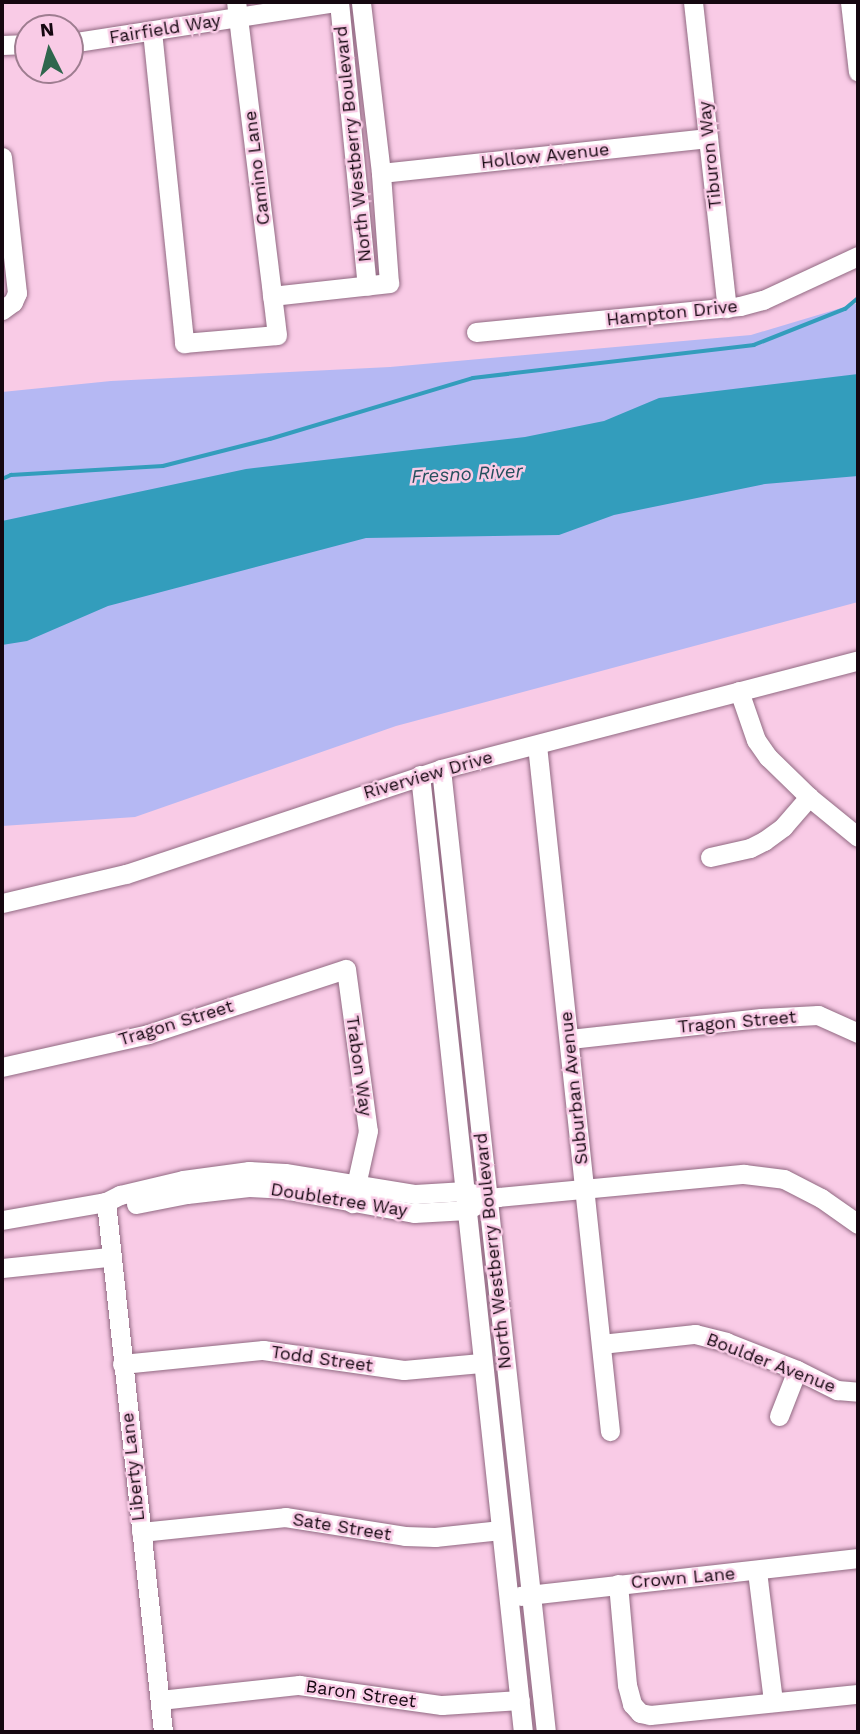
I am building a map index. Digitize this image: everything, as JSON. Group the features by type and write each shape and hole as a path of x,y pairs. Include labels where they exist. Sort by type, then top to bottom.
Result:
{"street":[{"name":"Fairfield Way","path":"84,41 152,31 238,9 337,2"},
{"name":"North Westberry Boulevard","path":"337,2 368,286 389,283 381,173 361,2"},
{"name":"Tiburon Way","path":"693,2 727,309"},
{"path":"850,2 858,72"},
{"name":"Camino Lane","path":"152,31 184,343 277,335 238,9"},
{"name":"Hollow Avenue","path":"381,173 708,138"},
{"path":"2,157 17,292 13,302 2,310"},
{"name":"Hampton Drive","path":"476,332 727,309 762,300 858,256"},
{"path":"272,296 368,286"},
{"name":"Riverview Drive","path":"2,903 126,874 441,769 858,660"},
{"path":"739,691 762,749 780,771 858,837"},
{"name":"Suburban Avenue","path":"537,745 610,1432"},
{"name":"North Westberry Boulevard","path":"441,769 546,1732"},
{"name":"North Westberry Boulevard","path":"420,775 481,1363 523,1732"},
{"path":"710,857 750,848 764,841 783,827 809,797"},
{"name":"Tragon Street","path":"2,1067 148,1034 346,969"},
{"name":"Trabon Way","path":"346,969 368,1131 354,1195"},
{"name":"Tragon Street","path":"570,1039 761,1018 818,1015 858,1033"},
{"name":"Doubletree Way","path":"2,1220 106,1202 123,1207 187,1194 248,1187 354,1195 414,1213 466,1200 744,1174 784,1179 821,1198 858,1224"},
{"name":"Liberty Lane","path":"106,1202 109,1257 163,1732"},
{"path":"2,1268 109,1257"},
{"name":"Boulder Avenue","path":"601,1344 695,1334 726,1342 797,1370 837,1390 858,1392"},
{"name":"Todd Street","path":"122,1364 263,1350 404,1370 481,1363"},
{"path":"779,1416 797,1370"},
{"name":"Sate Street","path":"141,1532 285,1517 405,1536 435,1537 501,1530"},
{"name":"Crown Lane","path":"508,1597 858,1558"},
{"path":"757,1571 773,1702"},
{"path":"618,1584 628,1685 632,1704 640,1713 858,1694"},
{"name":"Baron Street","path":"160,1700 299,1685 442,1705 520,1700"}],"shaded area":[{"path":"858,303 858,602 396,726 135,817 2,826 2,392 111,381 390,367 751,335"}],"water":[{"name":"Fresno River","path":"858,374 858,476 765,484 614,515 559,535 366,538 108,606 27,641 2,645 2,521 246,469 525,437 604,421 659,398"}],"waterway":[{"path":"2,479 11,475 163,466 270,439 473,378 754,345 845,309 858,298"}]}
